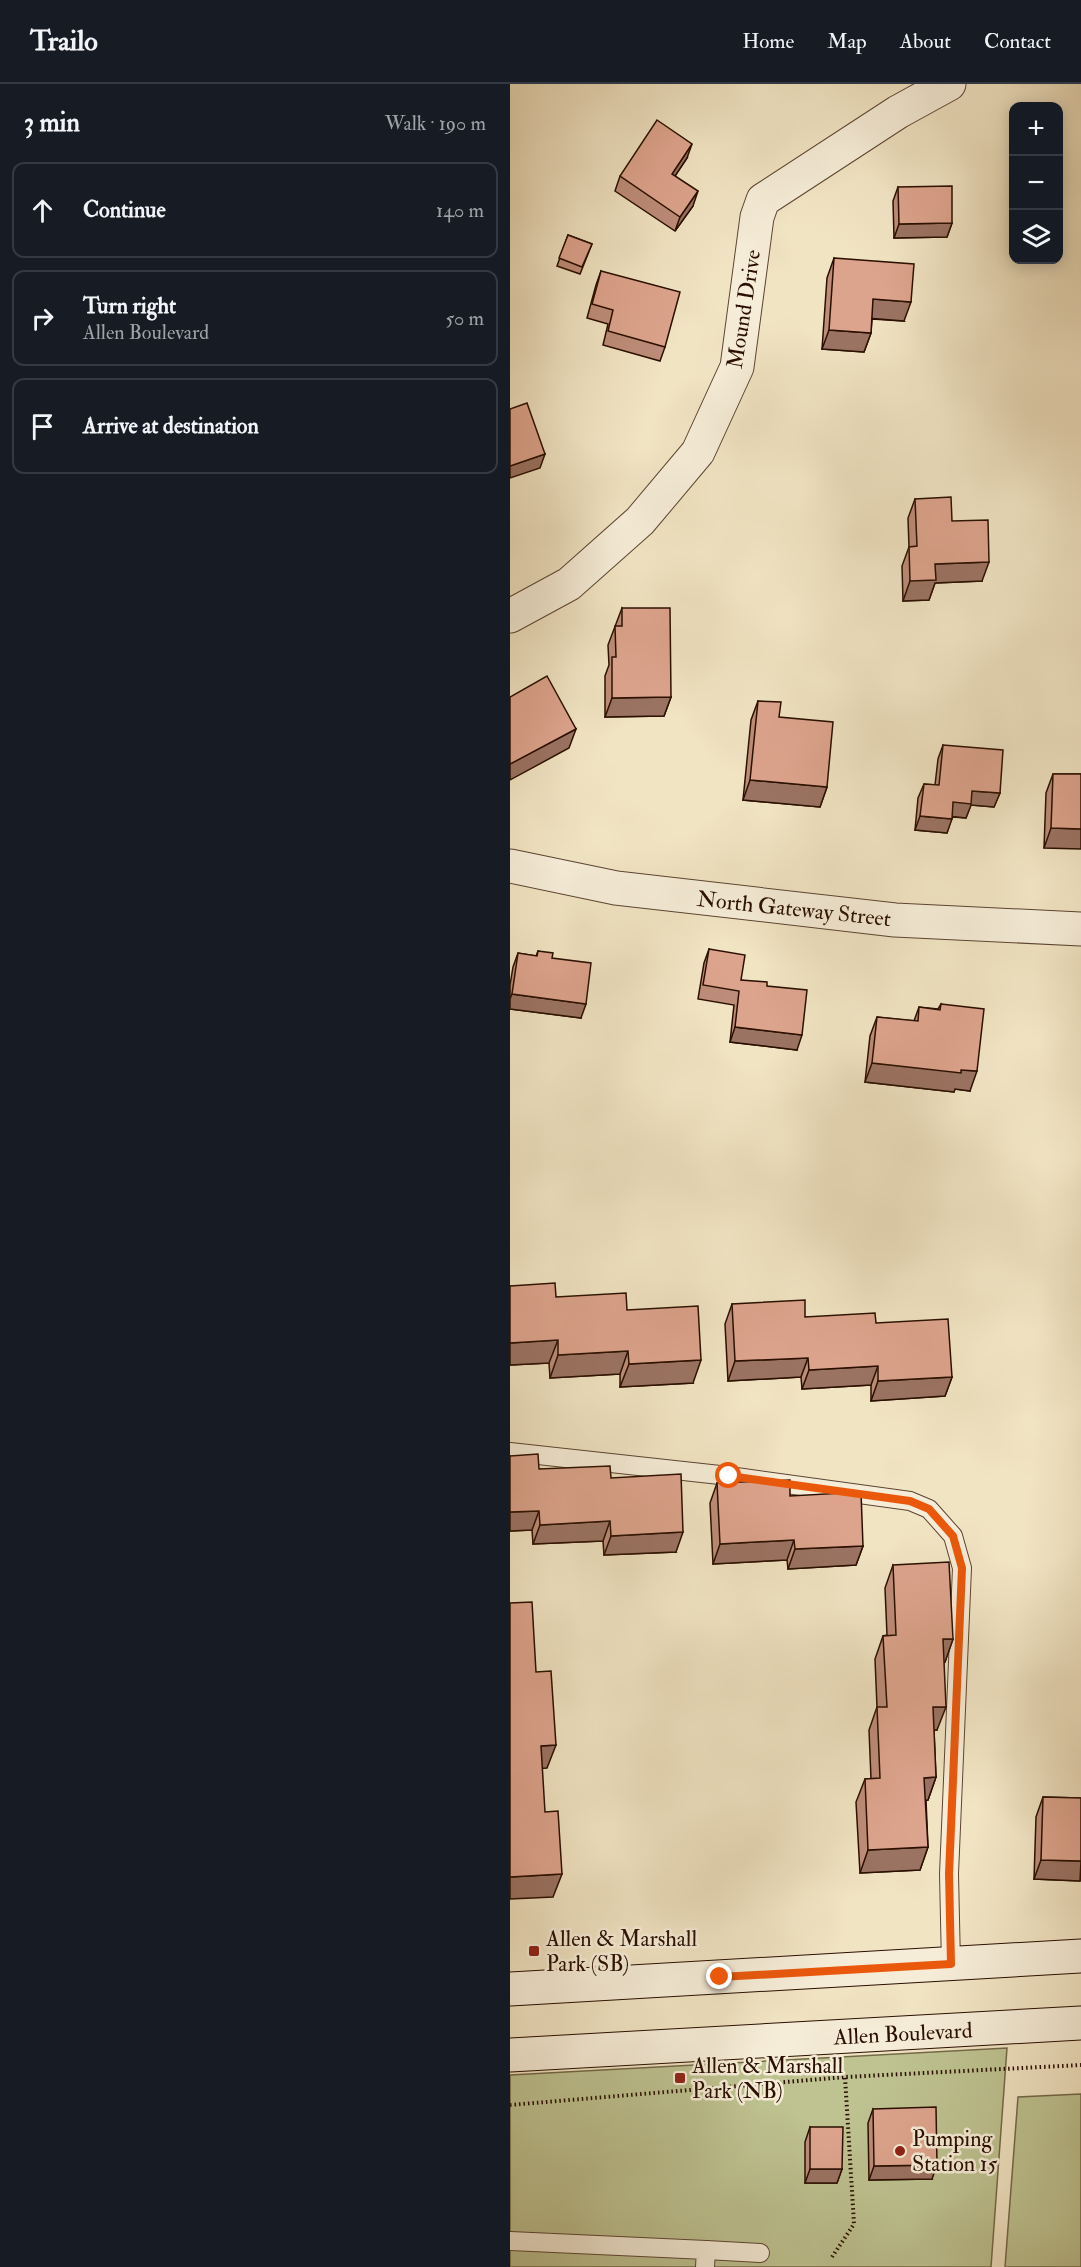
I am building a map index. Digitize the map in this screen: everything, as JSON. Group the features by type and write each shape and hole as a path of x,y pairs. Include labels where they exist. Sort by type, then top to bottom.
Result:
{"street":[{"name":"Mound Drive","path":"510,616 569,584 640,521 698,452 737,367 757,217 763,200 898,112 950,84"},
{"name":"North Gateway Street","path":"510,866 616,888 895,920 1081,929"},
{"path":"510,1989 1081,1956"},
{"name":"Allen Boulevard","path":"510,2055 1081,2023"}],"lane":[{"path":"510,1452 729,1476 910,1501 929,1509 953,1536 962,1568 949,1874 951,1964"},
{"path":"510,2241 705,2259 760,2253"}],"path":[{"path":"510,2105 845,2077 1081,2065"},
{"path":"832,2257 854,2224 845,2077"}],"green space":[{"path":"1007,2048 991,2267 510,2267 510,2075"},
{"path":"1081,2094 1081,2267 1005,2267 1018,2097"}],"building":[{"path":"657,120 692,144 672,174 698,191 680,217 620,176"},
{"path":"952,186 952,223 899,224 898,187"},
{"path":"568,235 592,244 582,267 559,258"},
{"path":"834,258 914,264 911,302 873,299 871,333 829,330"},
{"path":"601,271 680,292 665,347 608,331 613,310 592,304"},
{"path":"527,403 545,454 510,466 510,409"},
{"path":"951,497 952,521 988,520 989,562 935,564 936,580 910,581 909,547 917,546 915,499"},
{"path":"622,608 670,608 671,697 612,698 612,657 616,657 615,626 622,626"},
{"path":"547,676 576,729 510,764 510,697"},
{"path":"758,701 781,702 779,717 833,722 827,787 750,780"},
{"path":"943,745 1003,750 1000,793 972,791 971,804 953,802 952,819 920,816 924,784 939,785"},
{"path":"1053,774 1081,774 1081,829 1051,828"},
{"path":"709,949 745,955 741,980 767,982 767,986 807,990 802,1035 735,1027 739,991 703,985"},
{"path":"538,951 553,953 552,958 591,963 586,1004 512,994 518,953 537,956"},
{"path":"941,1004 984,1009 977,1071 961,1070 961,1073 872,1063 877,1017 918,1021 919,1007 940,1010"},
{"path":"555,1283 556,1297 626,1293 627,1310 698,1306 701,1360 629,1364 628,1351 558,1355 558,1340 510,1343 510,1286"},
{"path":"805,1300 805,1317 875,1313 876,1323 948,1319 952,1377 878,1381 878,1366 809,1370 808,1358 735,1361 732,1304"},
{"path":"538,1454 539,1469 610,1466 611,1478 681,1474 683,1532 611,1536 610,1521 540,1525 539,1511 510,1512 510,1456"},
{"path":"790,1480 790,1496 861,1492 863,1546 795,1549 794,1540 720,1544 717,1483"},
{"path":"949,1562 953,1639 943,1639 946,1707 933,1707 936,1777 924,1778 928,1847 868,1850 865,1779 880,1778 877,1707 887,1707 883,1636 896,1635 893,1565"},
{"path":"532,1602 536,1672 551,1671 556,1745 541,1746 545,1812 558,1811 562,1874 510,1877 510,1603"},
{"path":"1043,1797 1081,1798 1081,1861 1041,1860"},
{"name":"Pumping Station 15","path":"936,2107 937,2165 874,2166 873,2109"},
{"path":"810,2127 843,2127 842,2169 810,2169"}],"place":[{"name":"Allen & Marshall Park (SB)","path":"534,1951"},
{"name":"Allen & Marshall Park (NB)","path":"680,2078"},
{"name":"Pumping Station 15","path":"900,2151"}],"route":[{"path":"720,1977 951,1964 949,1874 962,1568 953,1536 929,1509 910,1501 729,1476"}]}
